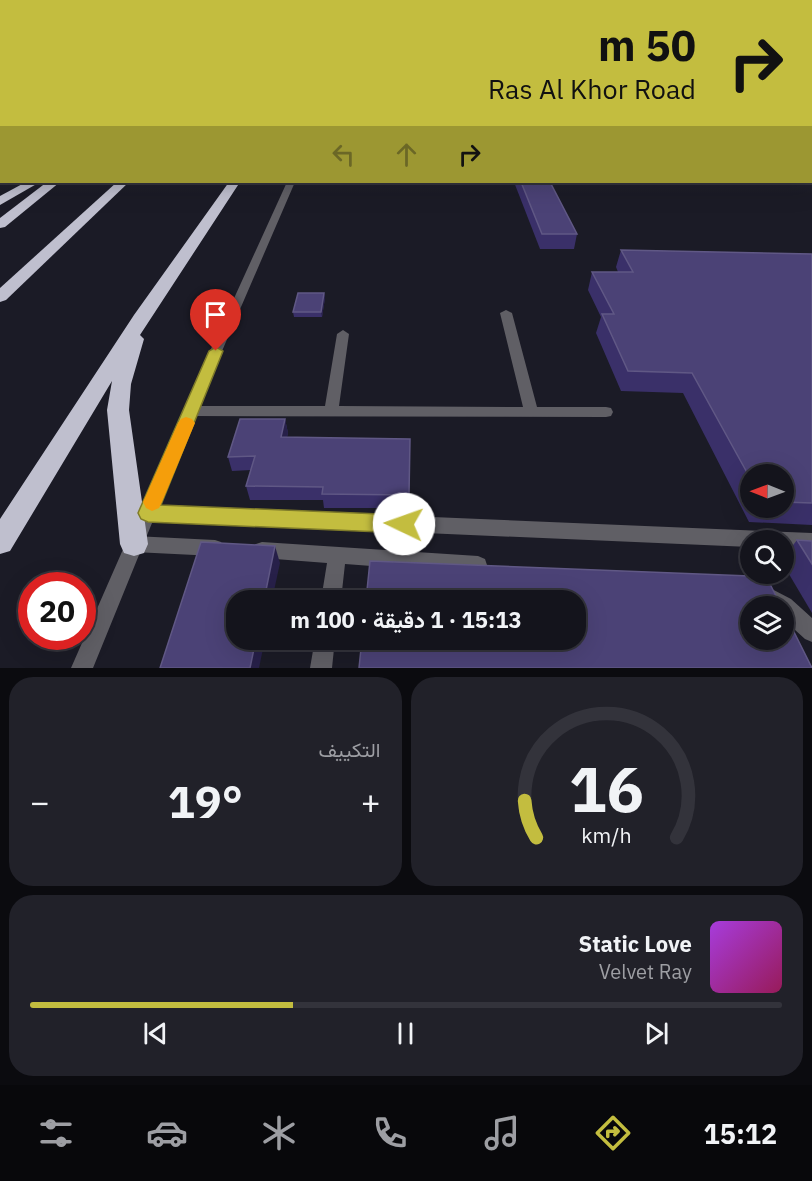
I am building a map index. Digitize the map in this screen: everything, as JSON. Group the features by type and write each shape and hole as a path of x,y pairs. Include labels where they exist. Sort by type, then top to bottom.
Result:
{"highway":[{"path":"0,201 32,183"},
{"path":"0,224 53,183"},
{"path":"0,297 122,183"},
{"path":"0,542 143,315 233,183"},
{"path":"134,544 118,410 121,384 143,315"}],"street":[{"path":"82,668 291,183"},
{"path":"506,314 531,412"},
{"path":"331,411 343,334"},
{"path":"192,411 606,412"},
{"path":"148,513 740,538"},
{"path":"794,541 812,542"},
{"path":"134,544 501,567"},
{"path":"333,590 338,555"},
{"path":"751,590 783,606 812,632"},
{"path":"321,668 324,650"}],"building":[{"path":"521,183 551,183 577,234 542,234"},
{"path":"621,250 812,254 812,503 794,502 794,464 742,464 692,373 628,371 602,314 614,314 592,272 633,272"},
{"path":"298,293 324,293 321,312 293,312"},
{"path":"240,419 285,419 281,437 410,439 409,495 322,494 323,487 246,486 255,456 228,457"},
{"path":"797,540 812,541 812,564"},
{"path":"201,542 275,546 266,590 226,590 226,650 254,650 250,668 160,668"},
{"path":"370,561 740,576 740,584 770,584 776,596 740,596 740,650 794,650 794,632 812,668 359,668 361,650 586,650 586,590 367,590"}],"slow traffic":[{"path":"152,502 186,423"}],"route":[{"path":"216,351 148,513 404,524"}]}
